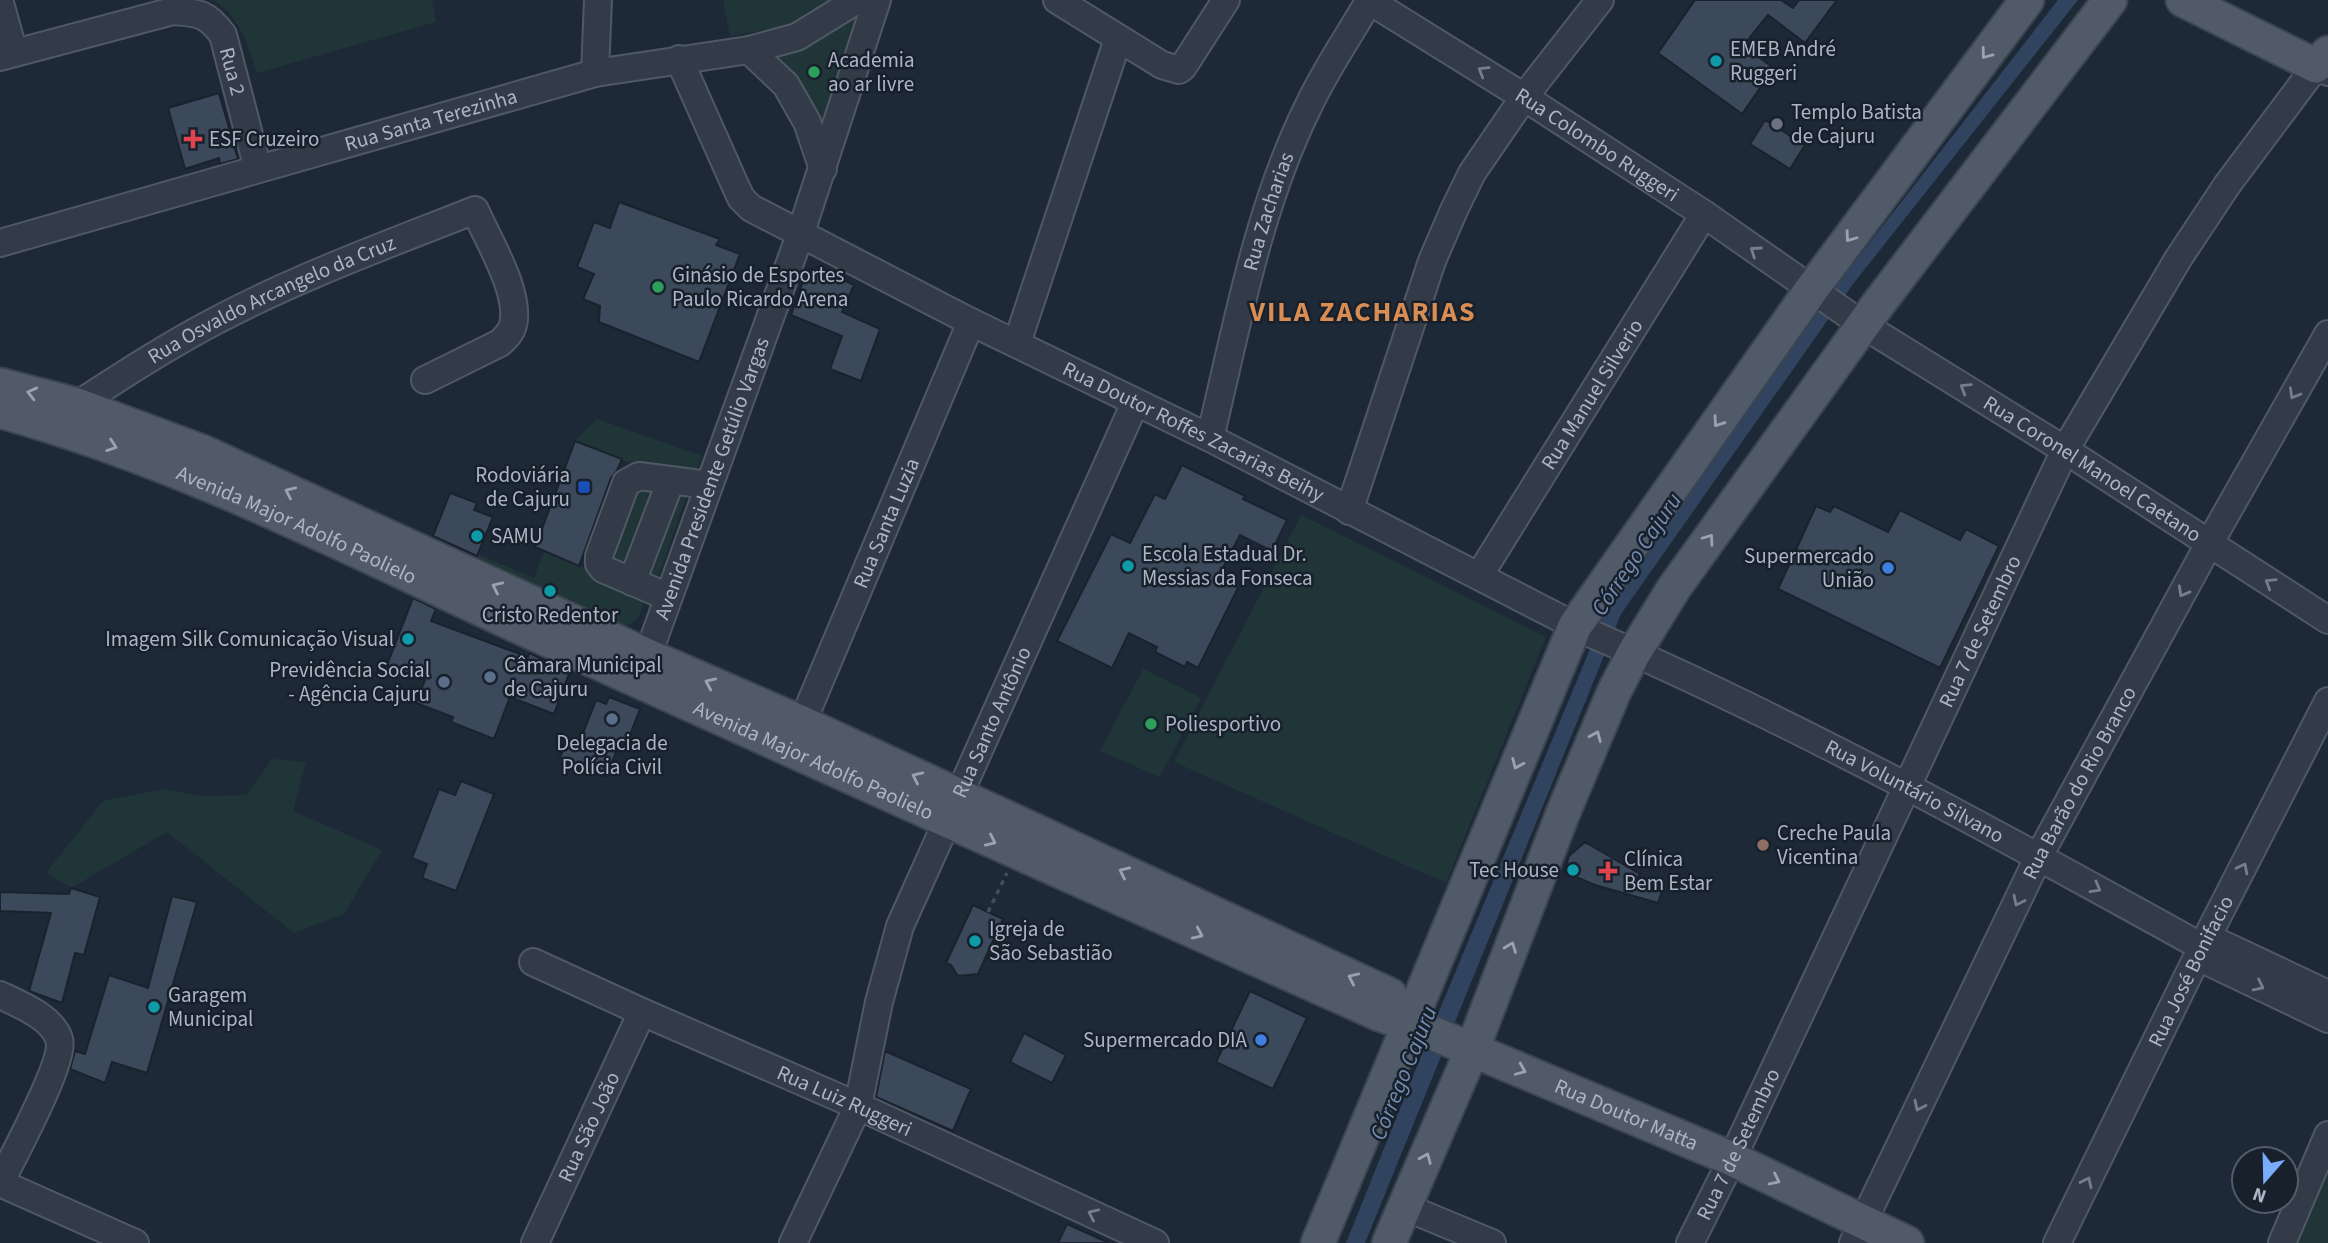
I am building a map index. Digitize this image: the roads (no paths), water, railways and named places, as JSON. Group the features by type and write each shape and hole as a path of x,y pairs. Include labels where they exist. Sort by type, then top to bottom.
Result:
{"main road":[{"path":"1390,1243 1405,1207 1436,1031 1580,629 2027,0"},
{"path":"1318,1243 1436,1031 1563,813 1614,692 1628,650 1674,589 1859,322 2110,0"},
{"path":"2183,0 2324,64"},
{"name":"Avenida Major Adolfo Paolielo","path":"0,385 77,405 202,452 644,668 802,723 951,808 1016,853 1379,1014 1436,1031"},
{"name":"Avenida Major Adolfo Paolielo","path":"0,411 65,429 210,483 644,668 1436,1031"},
{"name":"Rua Doutor Matta","path":"1436,1031 1732,1159 1858,1233 1908,1243"}],"street":[{"path":"595,73 598,0"},
{"name":"Rua Santa Terezinha","path":"0,243 595,73 749,50 797,37 857,0"},
{"name":"Avenida Presidente Getúlio Vargas","path":"644,668 800,235 877,0"},
{"path":"1057,0 1162,65 1179,70 1226,0"},
{"path":"1349,511 1432,261 1472,173 1524,97 1600,0"},
{"path":"0,3 7,55"},
{"name":"Rua Colombo Ruggeri","path":"1382,3 1703,214 1817,294"},
{"name":"Rua Zacharias","path":"1210,438 1264,221 1286,158 1308,106 1382,3"},
{"name":"Rua 2","path":"7,55 173,11 195,13 211,19 223,35 258,169"},
{"path":"1017,343 1118,39"},
{"path":"749,50 786,85 807,122 823,169"},
{"name":"Rua Doutor Roffes Zacarias Beihy","path":"679,60 741,198 751,208 971,322 1210,438 1580,629"},
{"name":"Rua 7 de Setembro","path":"1690,1243 2065,450 2178,259 2227,185 2324,64"},
{"name":"Rua Osvaldo Arcangelo da Cruz","path":"77,405 153,356 220,319 332,266 475,210 510,289 514,306 513,326 509,335 500,343 425,380"},
{"name":"Rua Manuel Silverio","path":"1479,576 1703,214"},
{"name":"Rua Coronel Manoel Caetano","path":"1817,294 2328,620"},
{"name":"Rua Santa Luzia","path":"802,723 971,322"},
{"name":"Rua Barão do Rio Branco","path":"1858,1233 2039,856 2209,544 2328,334"},
{"name":"Rua Santo Antônio","path":"793,1243 858,1106 879,1002 900,926 1135,403"},
{"path":"668,597 603,569 599,564 599,556 626,483 639,476 709,485"},
{"path":"632,582 671,480"},
{"name":"Rua Voluntário Silvano","path":"1580,629 1907,786 2039,856 2328,1019"},
{"name":"Rua José Bonifacio","path":"2057,1243 2202,947 2328,701"},
{"name":"Rua Voluntário Silvano","path":"2202,947 2328,994"},
{"name":"Rua Luiz Ruggeri","path":"533,962 858,1106 1155,1243"},
{"path":"0,995 48,1021 60,1040 57,1063 0,1183 82,1232 135,1243"},
{"name":"Rua São João","path":"535,1243 642,1012"},
{"path":"2281,1243 2328,1135"},
{"path":"1405,1207 1492,1243"}],"water":[{"path":"2058,0 2078,0 1853,284 1621,614 1365,1243 1346,1243 1608,606 1843,277"}],"place":[{"name":"EMEB André Ruggeri","path":"1716,61"},
{"name":"Academia ao ar livre","path":"814,72"},
{"name":"Templo Batista de Cajuru","path":"1777,124"},
{"name":"ESF Cruzeiro","path":"193,139"},
{"name":"Ginásio de Esportes Paulo Ricardo Arena","path":"658,287"},
{"name":"Rodoviária de Cajuru","path":"584,487"},
{"name":"SAMU","path":"477,536"},
{"name":"Escola Estadual Dr. Messias da Fonseca","path":"1128,566"},
{"name":"Supermercado União","path":"1888,568"},
{"name":"Cristo Redentor","path":"550,591"},
{"name":"Imagem Silk Comunicação Visual","path":"408,639"},
{"name":"Câmara Municipal de Cajuru","path":"490,677"},
{"name":"Previdência Social - Agência Cajuru","path":"444,682"},
{"name":"Delegacia de Polícia Civil","path":"612,719"},
{"name":"Poliesportivo","path":"1151,724"},
{"name":"Creche Paula Vicentina","path":"1763,845"},
{"name":"Tec House","path":"1573,870"},
{"name":"Clínica Bem Estar","path":"1608,871"},
{"name":"Igreja de São Sebastião","path":"975,941"},
{"name":"Garagem Municipal","path":"154,1007"},
{"name":"Supermercado DIA","path":"1261,1040"}],"district":[{"name":"VILA ZACHARIAS","path":"1363,311"}],"water label":[{"name":"Córrego Cajuru","path":"1636,554"},
{"name":"Córrego Cajuru","path":"1403,1073"}]}
